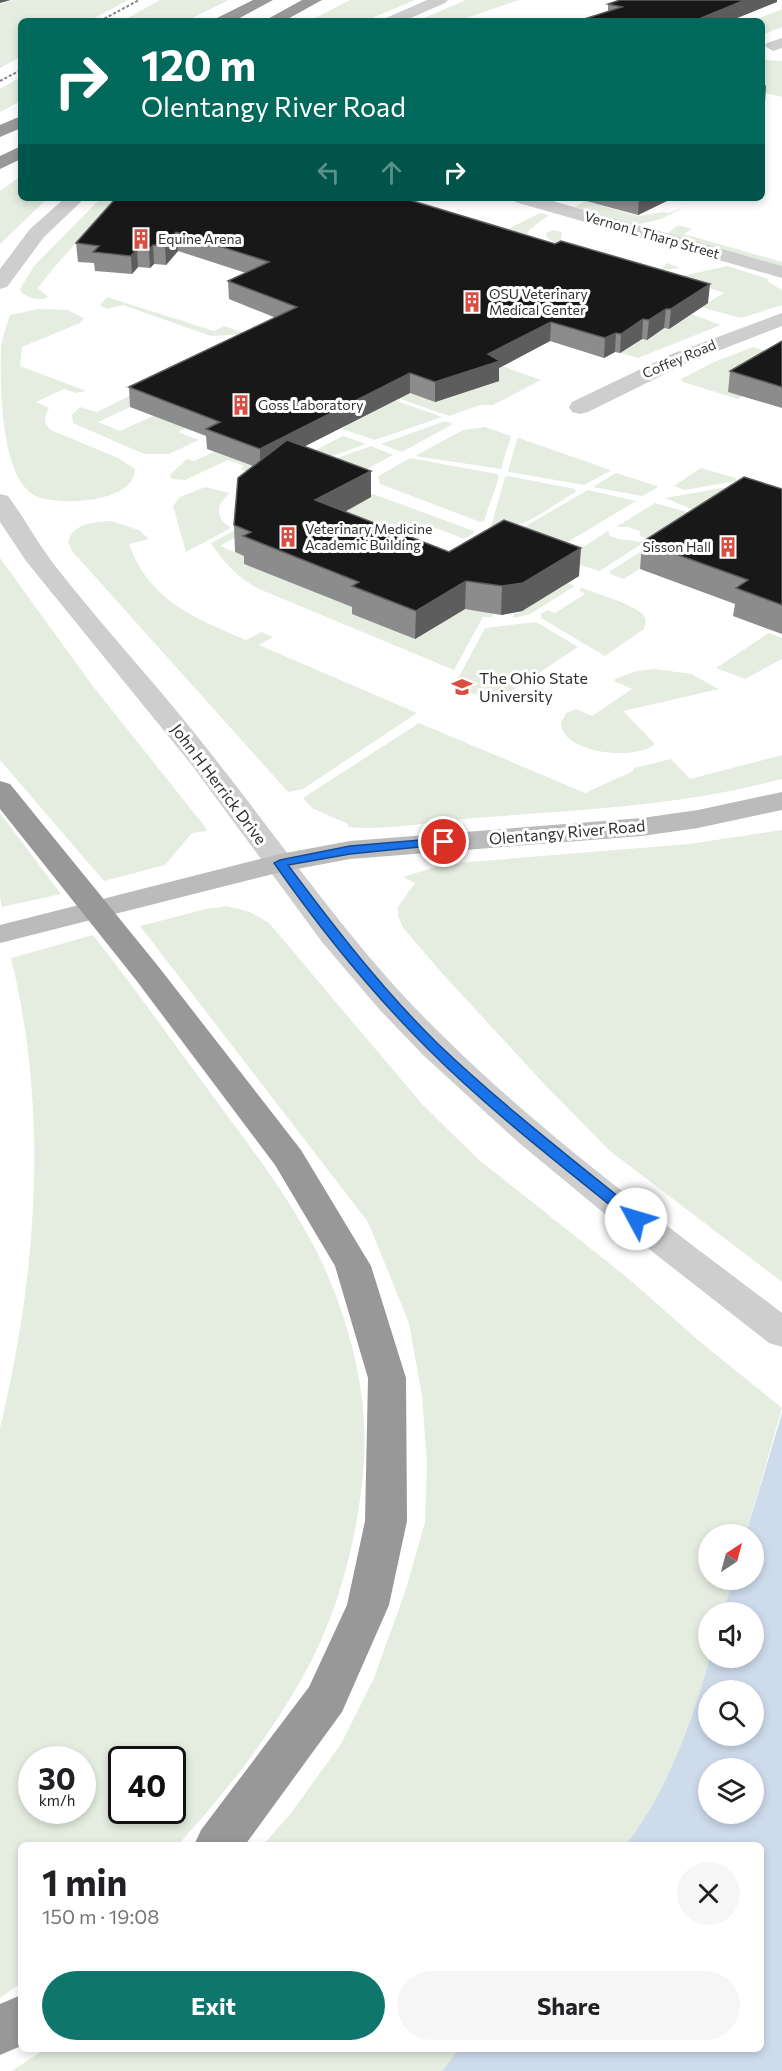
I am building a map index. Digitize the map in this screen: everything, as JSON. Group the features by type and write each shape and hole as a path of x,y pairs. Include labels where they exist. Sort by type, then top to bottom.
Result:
{"highway":[{"path":"228,18 265,0"},
{"path":"278,18 314,0"},
{"path":"0,132 18,123"},
{"path":"0,164 18,153"},
{"path":"0,790 147,974 289,1158 353,1266 387,1378 386,1521 368,1605 326,1699 220,1842"},
{"path":"0,2031 18,2021"}],"main road":[{"name":"Olentangy River Road","path":"0,934 280,863 380,847 642,827 698,819 782,801"}],"street":[{"path":"398,18 440,0"},
{"path":"0,283 37,234 73,201"},
{"name":"Vernon L Tharp Street","path":"533,201 782,272"},
{"name":"Coffey Road","path":"580,407 694,351 782,319"},
{"name":"John H Herrick Drive","path":"0,501 10,523 82,617 175,726 344,948 388,1000 433,1046 504,1111 636,1219 782,1333"}],"shaded area":[{"path":"14,0 128,0 95,18 18,18 18,59 0,68 0,4"},
{"path":"160,0 229,0 192,18 127,18"},
{"path":"350,0 415,0 372,18 315,18"},
{"path":"466,0 519,0 467,18 424,18"},
{"path":"782,9 782,27 765,34 765,18 760,18"},
{"path":"765,60 782,61 782,97 765,93"},
{"path":"18,79 18,103 0,112 0,89"},
{"path":"18,178 18,201 45,201 0,244 0,191"},
{"path":"98,201 121,201 78,241 47,276 38,288 48,297 35,299 28,297 20,289 34,266"},
{"path":"585,201 638,216 668,213 684,207 661,219 636,225 575,207"},
{"path":"540,213 549,215 529,230 526,238 484,241"},
{"path":"678,225 692,229 684,234 782,262 782,266 667,234"},
{"path":"553,230 562,232 561,240 662,269 667,263 680,268 653,271 558,246 547,237 546,233"},
{"path":"728,266 768,279 768,282 782,290 782,305 741,318 700,307 724,293 677,277"},
{"path":"107,297 214,331 224,326 247,334 211,336 123,305 107,309 100,305"},
{"path":"38,309 67,310 84,318 80,323 22,347 20,366 86,391 76,393 64,389 36,402 49,408 45,419 51,430 118,458 135,469 132,480 109,496 75,501 43,498 32,494 21,483 14,467 4,425 1,346 10,315"},
{"path":"691,314 721,325 638,358 620,353 642,339 647,340 664,328 669,329"},
{"path":"753,347 774,354 729,391 743,396 738,399 683,382 681,379 712,363"},
{"path":"502,366 541,380 493,405 480,405 449,416 395,397 385,384 488,374"},
{"path":"140,384 154,396 98,422 120,431 153,416 186,428 178,432 199,440 169,454 144,454 73,423 72,415 80,407 97,412 137,392 124,387"},
{"path":"388,398 442,417 375,440 342,429 345,426 335,423"},
{"path":"445,421 453,424 402,452 381,444"},
{"path":"485,427 511,436 501,469 415,456 463,430"},
{"path":"343,436 366,444 310,464 300,458"},
{"path":"519,438 610,471 584,485 510,472 508,471"},
{"path":"371,446 393,455 352,477 315,466"},
{"path":"214,452 268,472 259,477 240,469 245,466 228,460 185,480 171,479 170,475 187,459 194,461"},
{"path":"410,458 497,474 499,477 484,521 480,522 380,484 378,477"},
{"path":"701,468 736,478 736,481 685,490 674,486"},
{"path":"616,473 657,486 657,488 642,496 593,487"},
{"path":"505,477 575,489 576,492 524,523 502,528 491,526"},
{"path":"205,487 230,493 222,502 219,511 222,520 231,528 186,552 173,506 180,497"},
{"path":"727,489 694,510 665,498"},
{"path":"588,490 636,501 566,543 517,531"},
{"path":"373,494 474,531 474,533 464,539 436,528 396,551 324,523"},
{"path":"655,503 687,512 688,515 650,539 640,536 640,531 628,527 616,527"},
{"path":"233,514 238,514 258,525 220,546 252,559 245,564 359,610 467,607 494,613 492,617 483,617 454,670 259,589 244,580 227,564 211,543 245,525"},
{"path":"693,519 708,525 624,579 610,574 610,571"},
{"path":"111,521 139,530 149,539 129,544 138,564 149,580 161,594 176,605 209,624 246,640 262,632 273,637 259,645 417,713 303,789 288,792 72,551 68,542 79,527"},
{"path":"608,531 614,538 643,543 600,571 567,561 566,558"},
{"path":"0,558 92,685 206,828 206,831 192,833 165,865 104,881 0,760"},
{"path":"568,583 575,586 530,614 514,618 513,614 522,611"},
{"path":"582,588 633,607 644,616 646,623 644,629 605,656 541,618 541,614 548,610 555,613 585,594 579,590"},
{"path":"536,622 578,647 495,702 456,687 455,684 485,628"},
{"path":"769,633 782,638 782,659 745,679 716,668"},
{"path":"655,669 691,674 719,689 623,711 655,744 646,749 617,753 601,752 573,742 565,734 561,723 566,713 576,709 592,716 632,689 614,681 615,679 637,671"},
{"path":"419,723 585,793 633,771 634,768 671,759 690,779 782,755 782,779 706,795 630,806 380,828 348,827 348,824 312,808 303,798"},
{"path":"0,813 61,894 2,907"},
{"path":"782,830 782,1282 610,1151 545,1085 441,972 404,929 398,916 398,907 415,883 403,877 445,864 689,844"},
{"path":"227,906 250,912 269,923 422,1104 478,1159 629,1279 699,1341 782,1408 749,1524 698,1524 698,1590 730,1590 726,1602 698,1602 698,1668 707,1668 703,1680 698,1680 698,1696 695,1706 666,1780 640,1825 627,1842 266,1842 291,1813 341,1744 374,1678 406,1589 425,1522 427,1463 422,1396 409,1323 368,1222 140,926"},
{"path":"93,935 275,1182 320,1257 338,1302 353,1350 362,1398 364,1448 363,1476 354,1535 339,1593 319,1645 274,1725 238,1774 181,1842 18,1842 18,1985 0,1998 0,1428 13,1370 30,1252 34,1193 31,1075 23,1016 11,958"},
{"path":"40,2052 457,2052 442,2071 12,2071"}],"water":[{"path":"782,1413 782,2071 442,2071 457,2052 764,2052 764,1842 627,1842 640,1825 666,1780 698,1696 698,1746 764,1746 764,1680 703,1680 707,1668 764,1668 764,1602 726,1602 730,1590 764,1590 764,1524 749,1524"}],"building":[{"path":"620,0 745,0 701,18 587,18 622,7 608,4"},
{"name":"OSU Veterinary Medical Center","path":"113,201 413,201 555,244 561,241 710,284 671,309 666,309 649,320 643,319 621,334 616,333 605,338 551,322 488,354 500,361 435,382 410,373 260,449 206,429 220,422 129,387 297,307 228,281 269,262 176,232 165,246 153,245 149,250 137,249 131,256 93,252 99,246 76,243"},
{"path":"782,341 782,387 730,371"},
{"path":"287,440 371,471 315,500 449,552 504,520 581,548 523,583 502,586 466,581 416,611 352,586 359,582 243,536 251,532 234,525 238,478"},
{"name":"Sisson Hall","path":"744,477 782,489 782,605 736,588 748,580 642,542"}],"railway":[{"path":"106,18 139,0"},
{"path":"0,81 18,72"}],"place":[{"name":"Equine Arena","path":"141,239"},
{"name":"OSU Veterinary Medical Center","path":"472,302"},
{"name":"Goss Laboratory","path":"241,405"},
{"name":"Veterinary Medicine Academic Building","path":"288,537"},
{"name":"Sisson Hall","path":"728,547"},
{"name":"The Ohio State University","path":"462,687"}],"route":[{"path":"444,842 350,850 280,863 344,948 388,1000 433,1046 485,1096 636,1219"}]}
